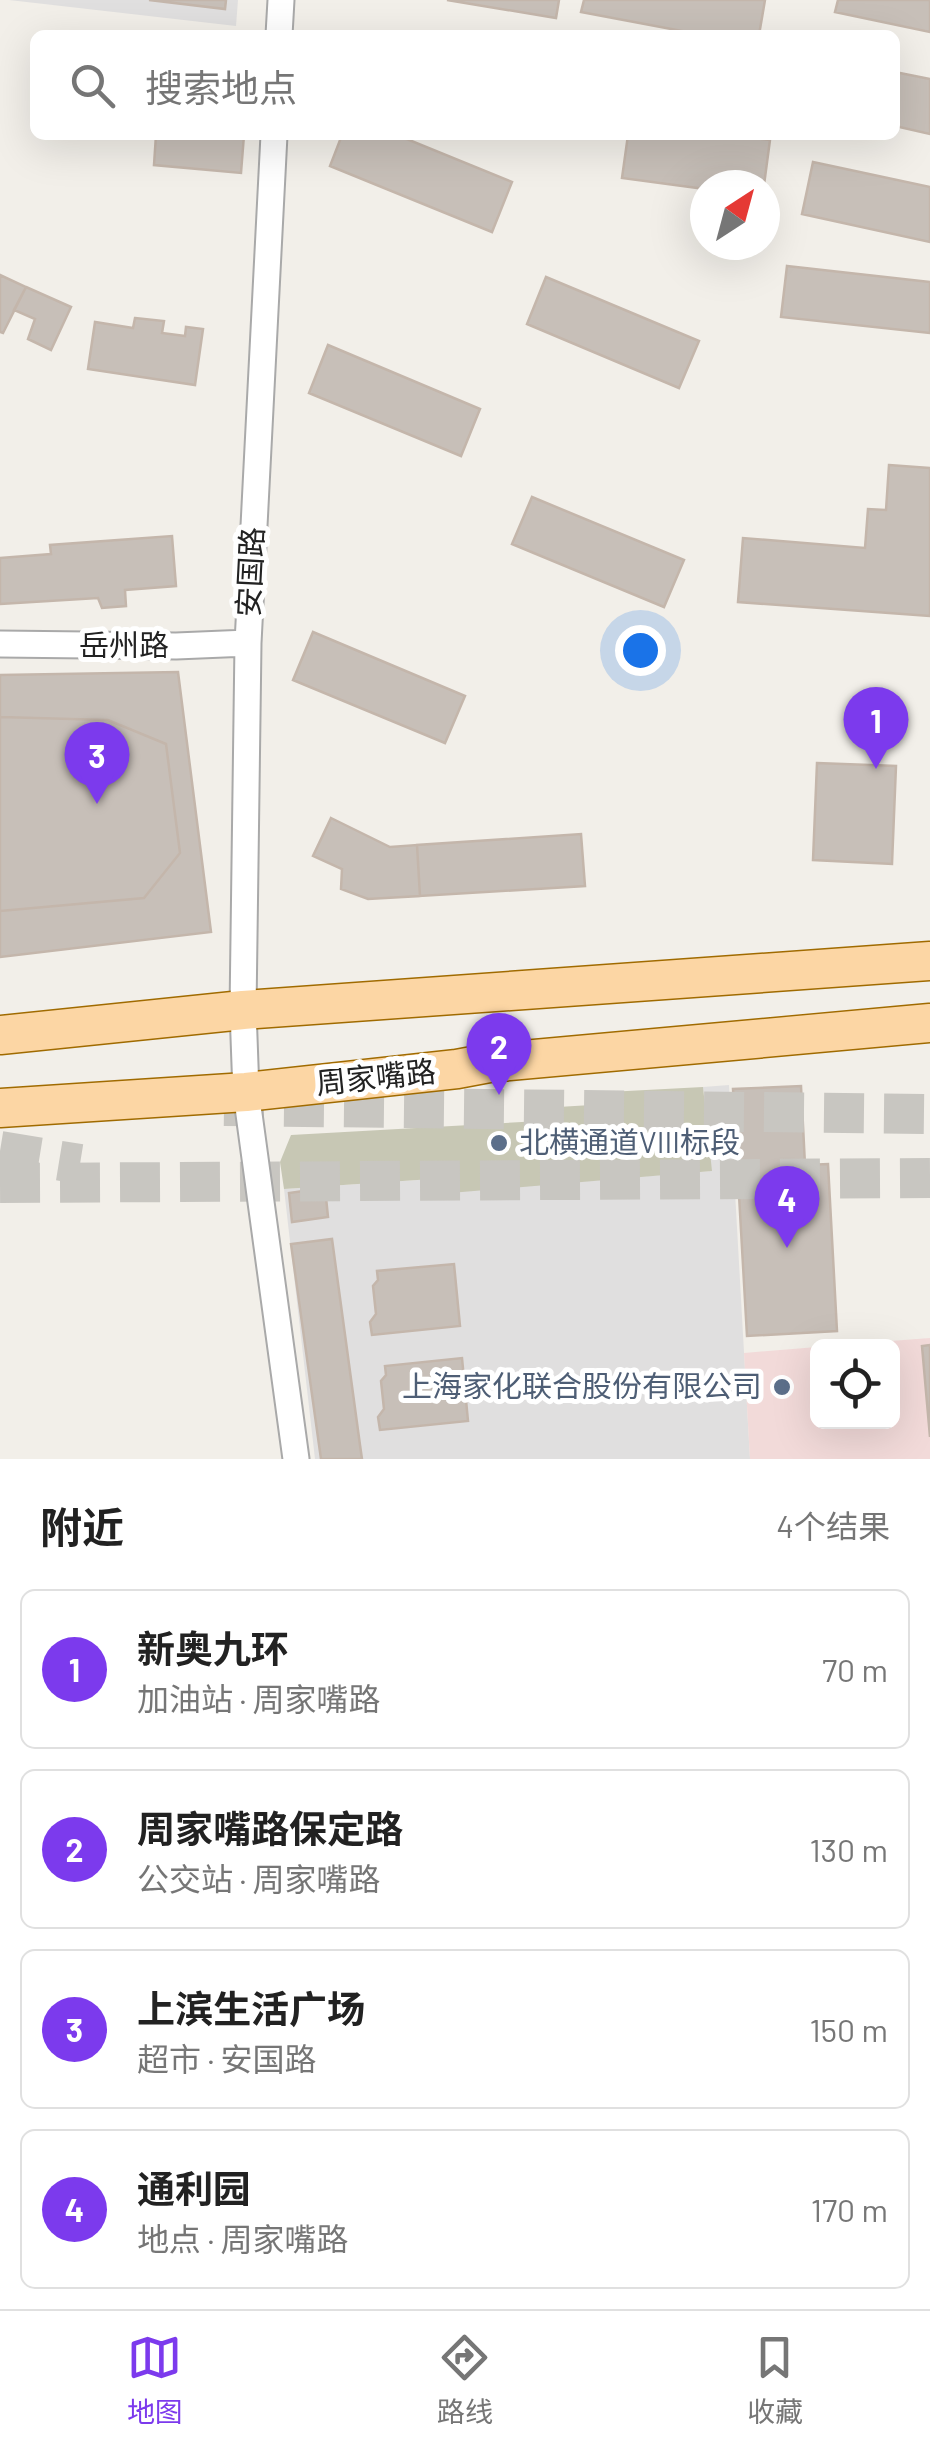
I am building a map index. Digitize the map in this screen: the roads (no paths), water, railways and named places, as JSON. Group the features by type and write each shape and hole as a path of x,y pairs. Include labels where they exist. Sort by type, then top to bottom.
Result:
{"main road":[{"path":"0,1035 243,1010 930,961"},
{"name":"周家嘴路","path":"0,1108 246,1092 457,1069 489,1062 930,1023"}],"street":[{"path":"280,30 281,0"},
{"name":"安国路","path":"246,1092 243,1010 248,643 274,140"},
{"name":"岳州路","path":"0,644 248,643"},
{"path":"246,1092 296,1459"}],"tunnel":[{"path":"224,1106 930,1114"},
{"path":"0,1151 80,1164"},
{"path":"0,1183 930,1178"}],"place":[{"name":"新奥九环","path":"876,769"},
{"name":"上滨生活广场","path":"97,804"},
{"name":"周家嘴路保定路","path":"499,1095"},
{"name":"北横通道VIII标段","path":"499,1143"},
{"name":"通利园","path":"787,1248"},
{"name":"上海家化联合股份有限公司","path":"782,1387"}]}
